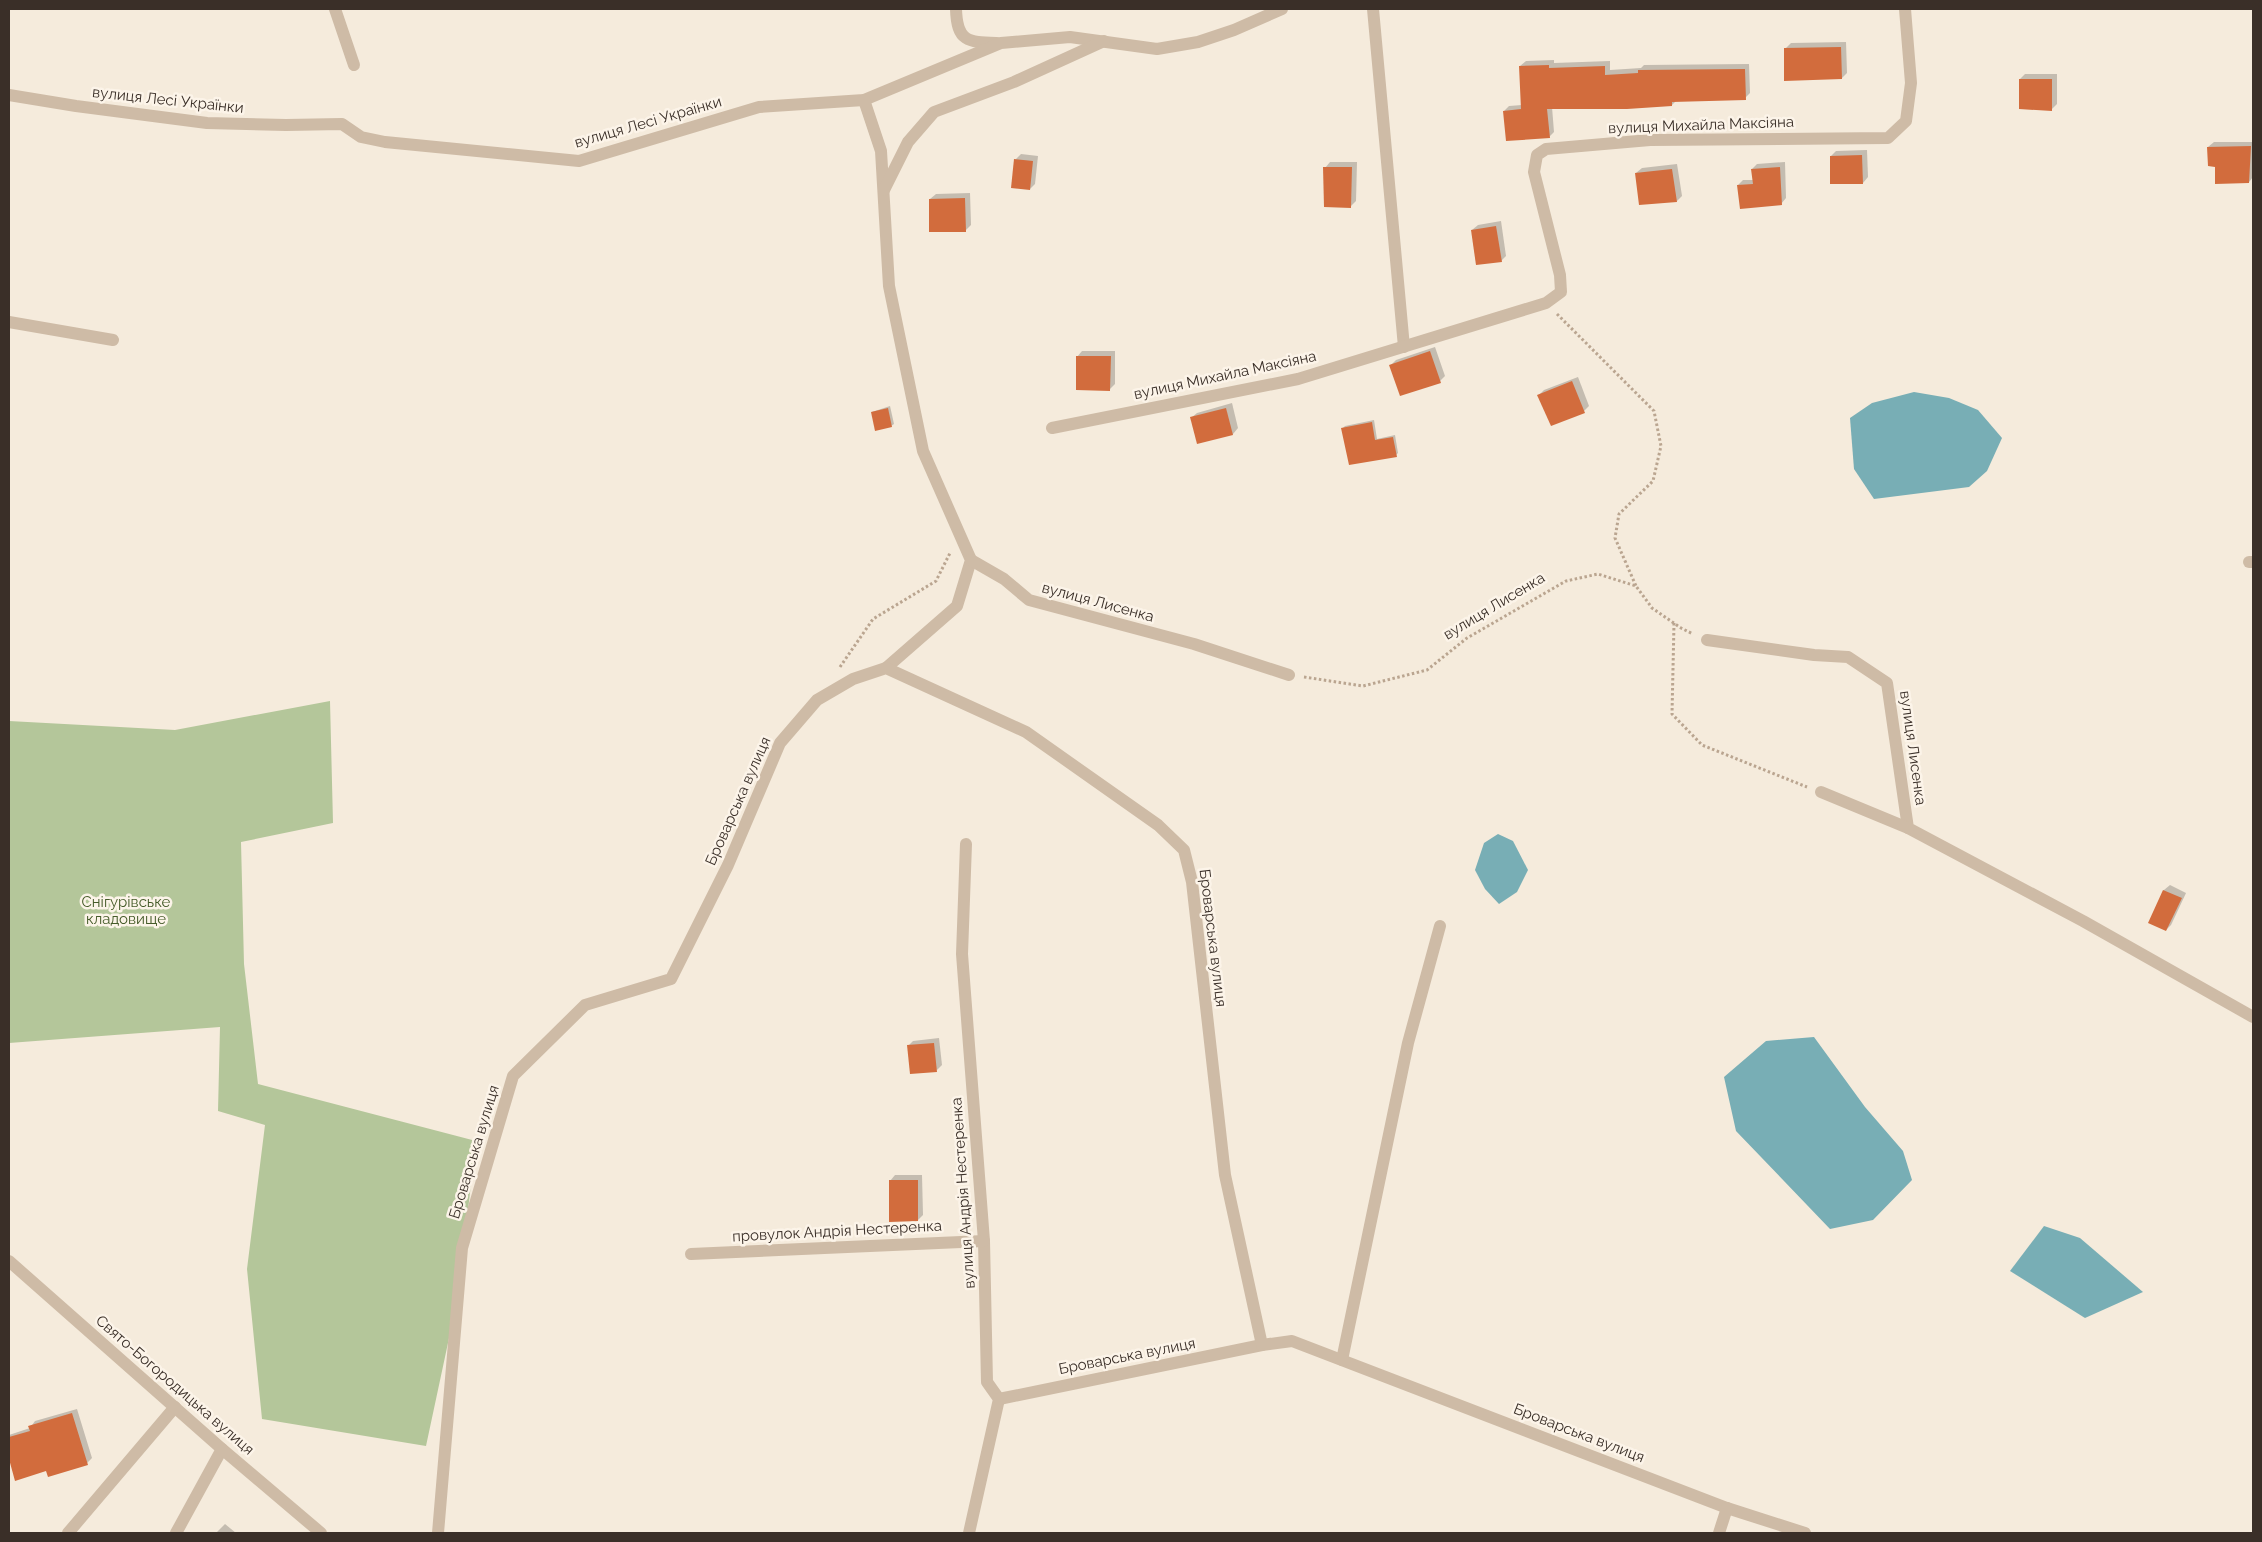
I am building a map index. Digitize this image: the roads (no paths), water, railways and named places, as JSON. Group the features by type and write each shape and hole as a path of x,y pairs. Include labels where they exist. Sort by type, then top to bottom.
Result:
{"street":[{"path":"335,9 354,65"},
{"path":"956,9 956,21 961,34 970,42 1001,43"},
{"name":"вулиця Лесі Українки","path":"9,95 76,106 207,123 342,124 361,137 385,142 579,161 759,107 864,100 1001,43 1070,37 1157,48 1198,42 1234,30 1282,9"},
{"path":"1373,9 1404,347"},
{"name":"вулиця Михайла Максіяна","path":"1052,428 1298,379 1546,302 1561,292 1560,275 1534,172 1537,156 1546,149 1650,140 1888,138 1906,121 1911,83 1905,9"},
{"path":"883,192 908,142 934,112 1014,82 1104,42"},
{"path":"864,100 881,151 889,286 923,451 958,535 971,560 957,606 886,668"},
{"path":"9,322 113,340"},
{"name":"вулиця Лисенка","path":"971,560 1004,579 1029,600 1194,644 1289,675"},
{"name":"вулиця Лисенка","path":"1707,640 1814,655 1848,657 1888,683 1908,828"},
{"name":"Броварська вулиця","path":"438,1533 462,1248 513,1076 585,1005 671,979 728,865 780,743 817,700 852,679 886,668 1026,732 1158,825 1184,850 1192,882 1225,1176 1262,1346"},
{"name":"вулиця Лисенка","path":"1821,792 1908,828 2083,921 2253,1017"},
{"name":"вулиця Андрія Нестеренка","path":"966,844 962,954 984,1241 987,1382 999,1398"},
{"path":"1342,1360 1408,1043 1440,926"},
{"name":"провулок Андрія Нестеренка","path":"691,1254 984,1241"},
{"name":"Свято-Богородицька вулиця","path":"9,1261 222,1449 321,1533"},
{"name":"Броварська вулиця","path":"999,1398 1292,1341 1727,1508 1805,1533"},
{"path":"969,1533 999,1398"},
{"path":"68,1533 175,1407"},
{"path":"176,1533 222,1449"},
{"path":"1719,1533 1727,1508"}],"water":[{"path":"1914,392 1949,398 1978,410 2002,438 1987,471 1969,487 1874,499 1854,469 1850,418 1872,403"},
{"path":"1498,834 1513,841 1528,870 1517,892 1499,904 1485,889 1475,870 1484,843"},
{"path":"1814,1037 1865,1107 1903,1151 1912,1180 1873,1220 1830,1229 1736,1131 1724,1077 1766,1041"},
{"path":"2044,1226 2080,1238 2143,1292 2085,1318 2010,1271"}],"park label":[{"name":"Снігурівське кладовище","path":"126,910"}]}
